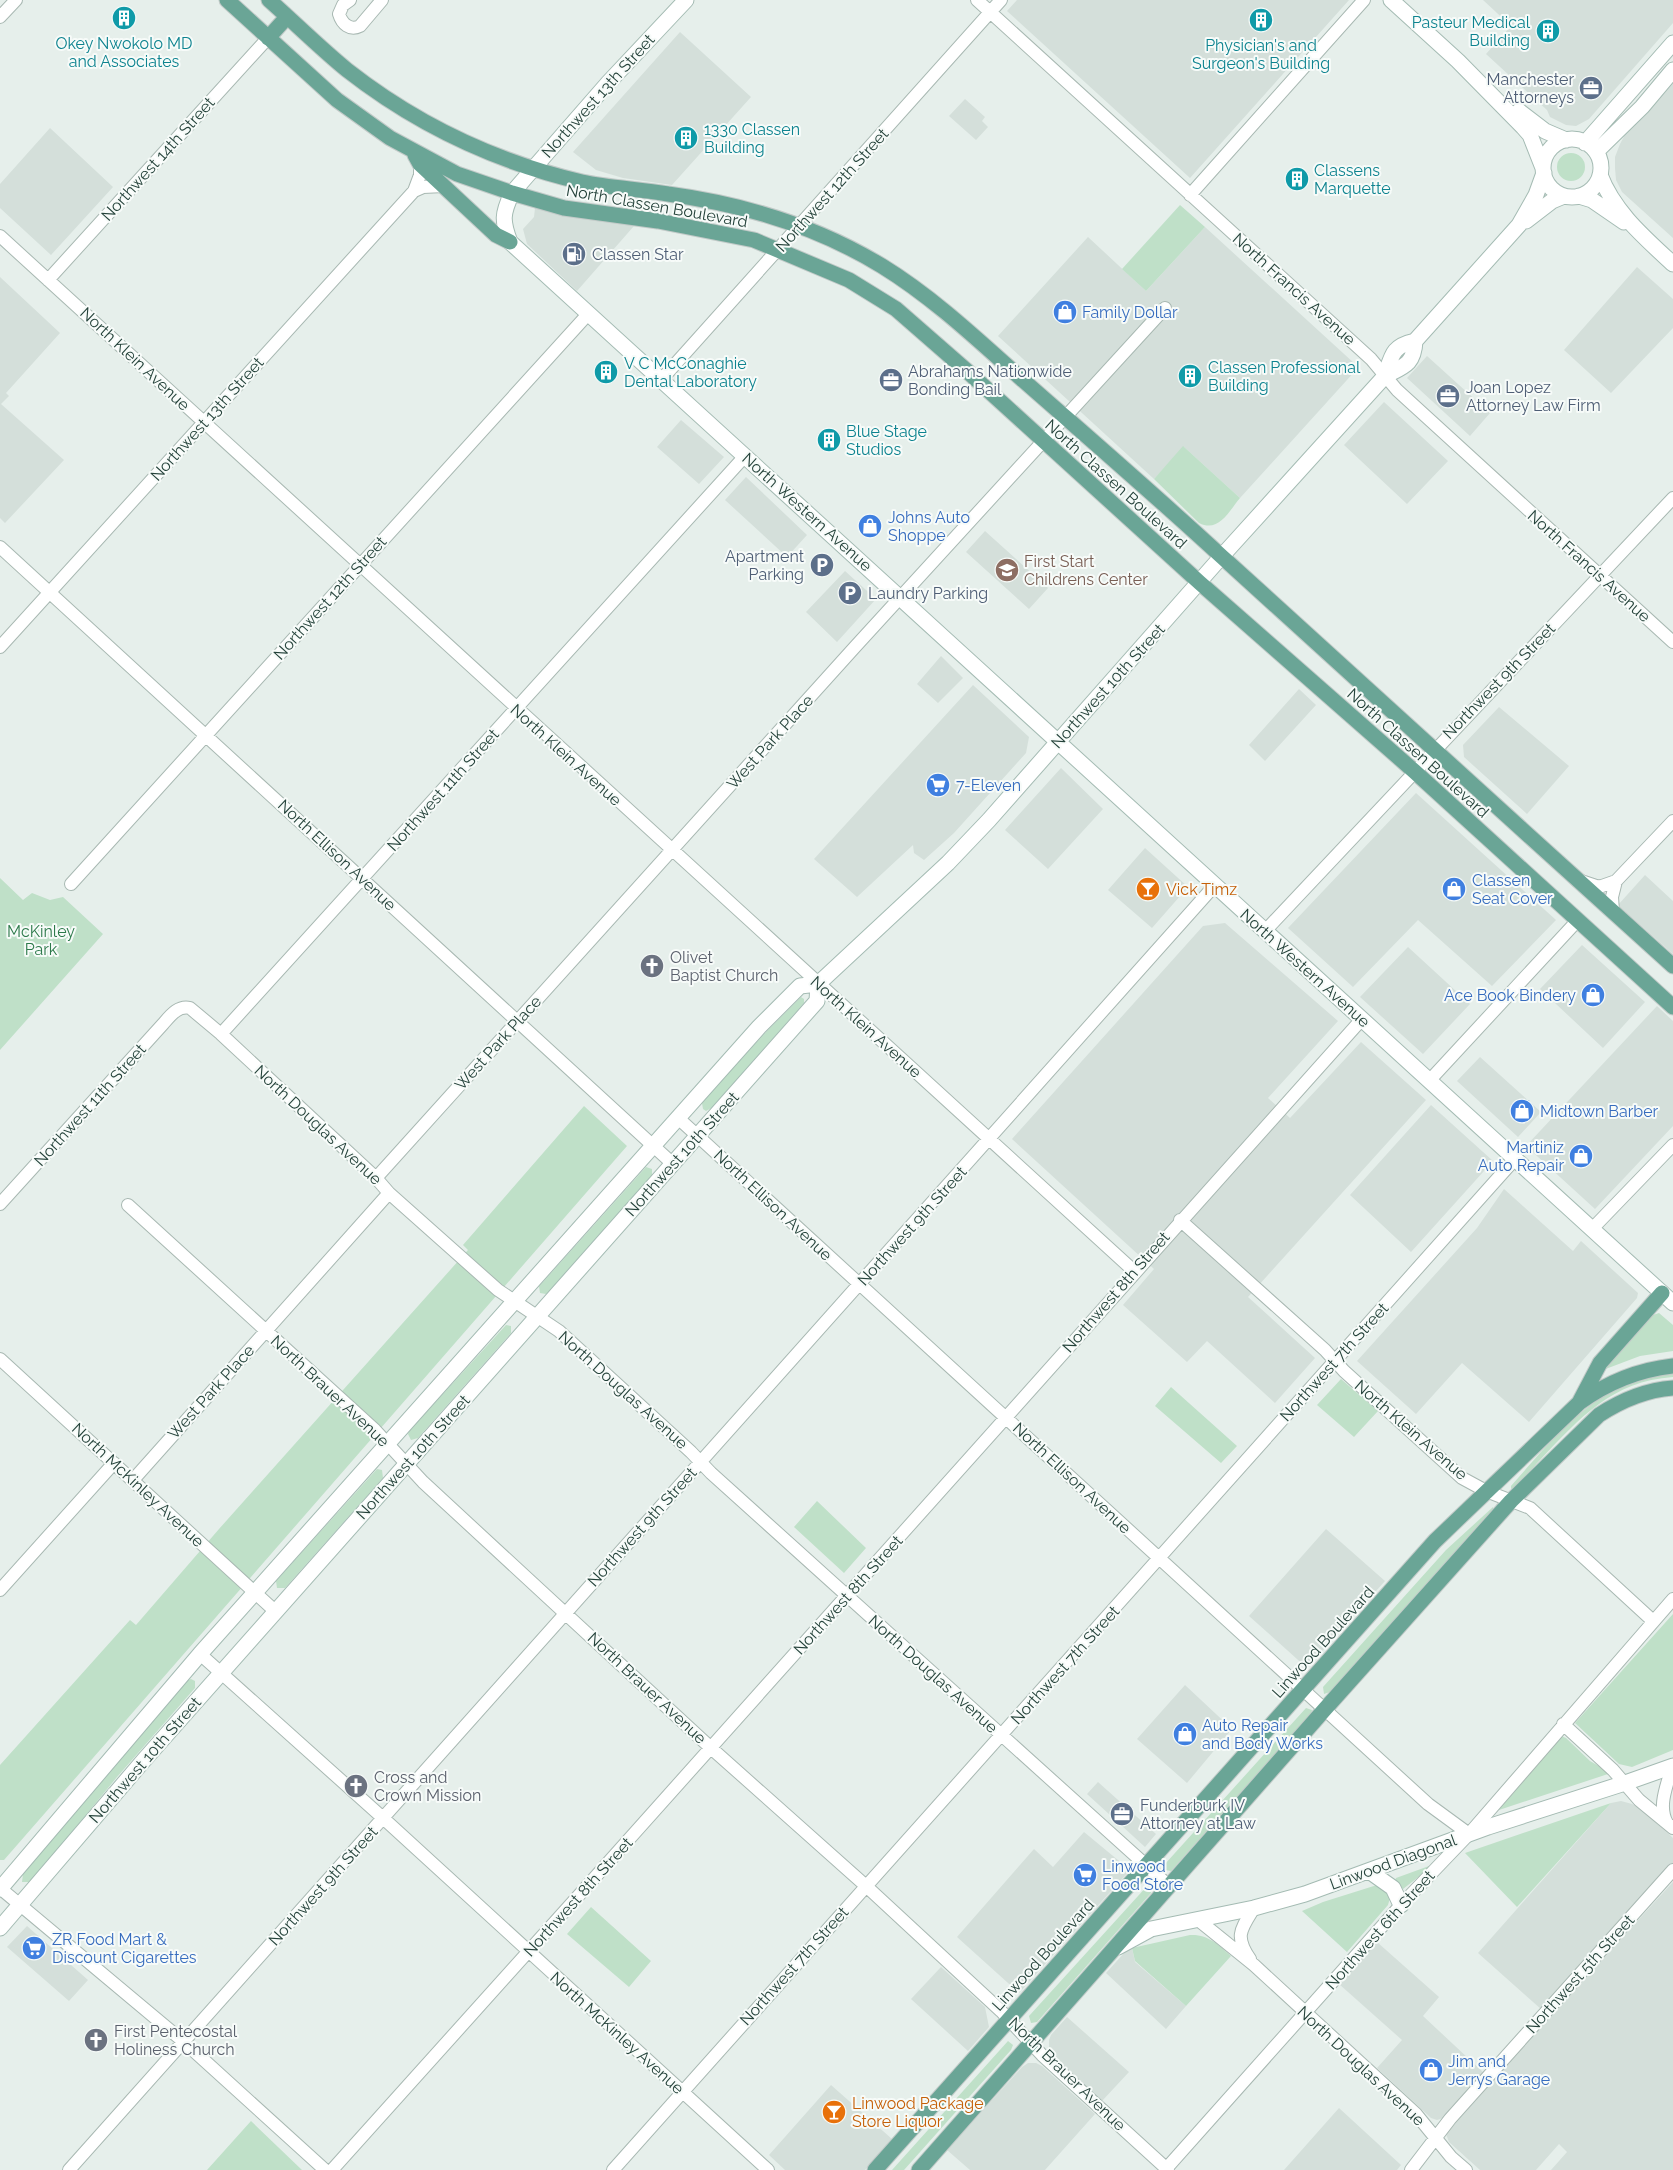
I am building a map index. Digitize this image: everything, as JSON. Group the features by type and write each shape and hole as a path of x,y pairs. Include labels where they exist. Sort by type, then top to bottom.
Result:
{"main road":[{"name":"North Classen Boulevard","path":"227,0 337,100 417,158 512,194 564,208 658,221 754,240 849,280 896,309 1200,583 1414,771 1673,1006"},
{"name":"North Classen Boulevard","path":"269,0 345,68 402,109 464,142 533,168 586,183 672,194 744,209 799,227 849,248 881,265 953,318 1138,480 1673,966"},
{"name":"Northwest 13th Street","path":"512,194 608,83 686,0"},
{"path":"1391,0 1458,61 1537,126 1552,135 1566,140 1578,140 1591,148 1600,164 1600,175 1608,194 1632,226"},
{"path":"268,38 287,17"},
{"path":"1591,148 1673,43"},
{"path":"1458,61 1530,135 1550,187 1571,196 1592,200 1632,226 1673,264"},
{"path":"1591,148 1642,107 1673,70"},
{"path":"1543,170 1545,158 1551,149 1566,140"},
{"path":"417,158 496,235 510,242"},
{"name":"Northwest 10th Street","path":"1519,225 1536,195 1543,170"},
{"path":"1571,196 1591,190 1600,175"},
{"path":"510,242 503,218 512,194"},
{"name":"Northwest 10th Street","path":"0,1889 200,1654 759,1027 800,986 818,984 948,863 1385,376 1392,354 1401,344 1415,341 1519,225 1552,201 1571,196"},
{"name":"North Western Avenue","path":"510,242 1667,1298"},
{"name":"Northwest 10th Street","path":"0,1928 221,1672 817,1001 818,984"},
{"path":"1579,1403 1600,1363 1667,1298"},
{"name":"Linwood Boulevard","path":"875,2170 1435,1541 1579,1403 1600,1388 1622,1378 1643,1371 1673,1366"},
{"path":"919,2170 1168,1886 1511,1501 1599,1415 1621,1402 1640,1394 1673,1388"},
{"name":"Linwood Diagonal","path":"1112,1950 1151,1929 1254,1908 1305,1894 1470,1834 1625,1784 1672,1766"},
{"path":"1369,1871 1393,1888 1401,1905"}],"street":[{"path":"0,17 16,0"},
{"path":"350,0 343,5 339,14 344,24 352,28 360,26 382,0"},
{"name":"North Francis Avenue","path":"977,0 1369,358 1397,390 1673,642"},
{"name":"Northwest 12th Street","path":"661,380 1002,0"},
{"path":"1190,195 1364,0"},
{"name":"Northwest 14th Street","path":"48,280 268,38"},
{"name":"Northwest 13th Street","path":"0,647 414,191 420,175 417,158"},
{"path":"414,191 423,187 444,186"},
{"name":"North Klein Avenue","path":"0,236 1134,1272"},
{"name":"West Park Place","path":"376,1178 1165,308"},
{"name":"Northwest 12th Street","path":"71,884 589,313"},
{"name":"Northwest 11th Street","path":"221,1034 745,456"},
{"name":"Northwest 9th Street","path":"1265,930 1673,498"},
{"name":"North Ellison Avenue","path":"0,547 673,1164"},
{"path":"1578,880 1599,887 1616,881 1673,821"},
{"path":"1613,912 1612,897 1616,881"},
{"name":"Northwest 9th Street","path":"69,2170 1216,885"},
{"path":"1429,1081 1578,920"},
{"name":"Northwest 11th Street","path":"0,1204 162,1024 181,1007"},
{"name":"North Douglas Avenue","path":"181,1007 190,1008 221,1034 376,1178 389,1193 498,1290 559,1331 847,1596 1168,1886"},
{"name":"Northwest 8th Street","path":"332,2170 1007,1417 1180,1220 1362,1019"},
{"name":"North Ellison Avenue","path":"678,1118 1007,1417 1159,1560 1428,1804 1470,1834"},
{"path":"1592,1229 1673,1145"},
{"name":"Northwest 7th Street","path":"613,2170 866,1886 1002,1737 1516,1159"},
{"name":"West Park Place","path":"133,1480 389,1193"},
{"name":"North Brauer Avenue","path":"128,1205 388,1444 423,1482 711,1748 866,1886 1166,2169"},
{"name":"North Klein Avenue","path":"1180,1220 1462,1478 1486,1491 1530,1508 1653,1621"},
{"name":"North McKinley Avenue","path":"0,1360 275,1611"},
{"path":"0,1590 114,1463"},
{"name":"Northwest 6th Street","path":"1166,2169 1401,1905 1470,1834 1563,1724 1673,1599"},
{"name":"North McKinley Avenue","path":"200,1654 383,1818 768,2170"},
{"path":"1563,1724 1648,1809 1670,1825"},
{"path":"1670,1825 1665,1818 1663,1800 1672,1766"},
{"name":"Northwest 5th Street","path":"1411,2170 1450,2119 1673,1870"},
{"path":"0,1889 184,2042 325,2170"},
{"name":"North Douglas Avenue","path":"1254,1908 1240,1931 1239,1938 1241,1945 1254,1965"},
{"name":"North Douglas Avenue","path":"1197,1919 1254,1965 1416,2114 1451,2157 1466,2170"}],"shaded area":[{"path":"1017,0 1349,0 1190,178 1007,11"},
{"path":"1483,0 1673,0 1673,23 1589,119 1576,126 1566,125 1550,117 1547,110 1486,54 1511,26"},
{"path":"680,32 751,97 672,185 623,178 596,170 573,152"},
{"path":"1673,79 1673,238 1622,192 1616,180 1615,157 1628,129"},
{"path":"965,99 985,117 982,121 988,127 976,140 949,116"},
{"path":"50,128 113,187 51,255 0,208 0,184"},
{"name":"Classen Star","path":"535,208 634,226 577,291 527,244 523,229 534,217"},
{"path":"1205,227 1355,364 1356,370 1240,498 1184,447 1154,479 998,336 1088,237 1146,291"},
{"path":"1637,267 1673,299 1673,328 1611,393 1564,350"},
{"path":"0,277 60,333 6,393 9,396 1,404 64,460 5,523 0,518"},
{"name":"Joan Lopez Attorney Law Firm","path":"1427,356 1490,413 1470,436 1407,378"},
{"path":"1384,402 1448,461 1407,504 1344,445"},
{"path":"681,420 724,457 699,484 657,447"},
{"path":"746,477 807,535 787,557 725,500"},
{"name":"First Start Childrens Center","path":"985,531 1048,588 1029,609 966,552"},
{"path":"845,571 876,599 837,642 806,612"},
{"path":"941,656 963,678 938,703 917,684"},
{"path":"973,685 1029,737 1026,753 954,833 924,860 914,853 913,845 857,897 814,859"},
{"path":"1299,689 1316,705 1265,761 1249,745"},
{"path":"1499,707 1569,766 1527,814 1464,757 1463,745"},
{"path":"1061,768 1103,809 1048,869 1005,830"},
{"name":"Classen Seat Cover","path":"1416,793 1556,920 1492,986 1418,920 1353,987 1288,928"},
{"name":"Vick Timz","path":"1145,848 1188,887 1152,928 1108,890"},
{"path":"1645,875 1673,901 1673,954 1618,905"},
{"path":"1225,923 1338,1021 1268,1098 1290,1118 1361,1042 1426,1100 1248,1297 1315,1358 1275,1403 1207,1341 1187,1362 1123,1305 1154,1269 1012,1139 1203,926"},
{"name":"Ace Book Bindery","path":"1582,945 1645,1002 1603,1048 1540,989"},
{"path":"1408,947 1470,1004 1423,1054 1360,997"},
{"path":"1657,1006 1673,1021 1673,1126 1595,1209 1526,1146"},
{"path":"1480,1057 1541,1112 1518,1137 1457,1081"},
{"path":"1431,1105 1493,1161 1411,1252 1350,1195"},
{"path":"1504,1189 1573,1251 1581,1241 1638,1293 1637,1298 1529,1422 1462,1363 1416,1414 1357,1361 1477,1228"},
{"path":"1326,1529 1385,1581 1307,1668 1249,1616"},
{"name":"Auto Repair and Body Works","path":"1185,1685 1232,1729 1187,1783 1137,1739"},
{"name":"Funderburk IV Attorney at Law","path":"1098,1782 1156,1834 1145,1847 1087,1794"},
{"path":"1621,1801 1643,1810 1673,1838 1673,1863 1620,1922 1629,1930 1673,1882 1673,2170 1551,2170 1567,2152 1559,2144 1536,2170 1480,2170 1449,2142 1446,2134 1550,2017 1478,1953 1611,1803"},
{"path":"1084,1832 1130,1870 1019,1993 957,1937 1034,1849 1053,1867"},
{"path":"27,1926 88,1980 69,2001 7,1947"},
{"path":"1377,1942 1439,1997 1423,2016 1484,2073 1443,2118 1437,2120 1431,2118 1377,2068 1402,2040 1339,1984"},
{"path":"1132,1948 1135,1962 1186,2006 1166,2029 1106,1973 1125,1952"},
{"path":"941,1967 985,2007 989,2027 968,2051 911,1999"},
{"path":"1067,2017 1129,2072 1102,2101 1049,2049 1051,2035"},
{"path":"1028,2063 1036,2063 1042,2066 1095,2114 1045,2170 970,2170 947,2150 1022,2067"},
{"name":"Linwood Package Store Liquor","path":"831,2085 892,2139 865,2170 785,2170 769,2155"},
{"path":"1339,2108 1401,2165 1397,2170 1284,2170"}],"green space":[{"path":"1571,153 1581,157 1585,167 1581,177 1571,181 1561,177 1557,167 1561,157"},
{"path":"1180,205 1205,227 1146,291 1122,269"},
{"path":"1183,446 1240,498 1218,523 1206,525 1199,523 1154,479"},
{"name":"McKinley Park","path":"0,878 23,900 32,893 50,900 63,897 103,934 0,1050"},
{"path":"801,997 804,999 804,1003 713,1107 706,1111 703,1109 702,1103 704,1099"},
{"path":"584,1106 627,1146 4,1860 0,1860 0,1765 130,1620 136,1625 468,1250 463,1245"},
{"path":"646,1167 652,1169 652,1176 552,1289 546,1294 540,1293 539,1286"},
{"path":"1659,1313 1673,1325 1673,1351 1640,1356 1603,1370 1650,1316"},
{"path":"506,1325 511,1326 511,1333 418,1438 411,1440 408,1434 410,1430"},
{"path":"1673,1374 1673,1377 1651,1380 1632,1386 1599,1404 1570,1429 1523,1479 1511,1489 1511,1486 1545,1448 1582,1412 1602,1397 1624,1385 1647,1377"},
{"path":"1341,1379 1378,1411 1354,1437 1317,1405"},
{"path":"1171,1387 1237,1446 1221,1463 1155,1406"},
{"path":"377,1469 382,1470 383,1478 285,1588 277,1588 276,1581"},
{"path":"817,1501 866,1548 844,1573 794,1527"},
{"path":"1493,1507 1330,1692 1324,1694 1323,1687 1446,1550"},
{"path":"1673,1614 1673,1750 1632,1767 1619,1764 1575,1723"},
{"path":"191,1679 195,1681 195,1688 117,1777 31,1882 22,1882 23,1874 29,1866 186,1681"},
{"path":"1306,1708 1312,1710 1311,1714 1171,1871 1165,1870 1165,1864"},
{"path":"1561,1736 1566,1738 1590,1761 1604,1769 1608,1774 1499,1810 1498,1807"},
{"path":"1611,1803 1517,1907 1465,1853"},
{"path":"1429,1866 1430,1868 1403,1889 1395,1881 1396,1878"},
{"path":"1148,1885 1152,1888 1151,1893 1037,2022 1031,2023 1029,2016"},
{"path":"1377,1885 1385,1888 1390,1898 1388,1905 1347,1952 1302,1911 1323,1902"},
{"path":"591,1907 651,1961 629,1987 567,1934"},
{"path":"1190,1935 1208,1938 1231,1956 1186,2006 1135,1961 1132,1948"},
{"path":"1008,2041 1013,2045 1011,2050 904,2170 892,2170"},
{"path":"251,2121 302,2170 207,2170"}],"place":[{"name":"Okey Nwokolo MD and Associates","path":"124,18"},
{"name":"Physician's and Surgeon's Building","path":"1261,20"},
{"name":"Pasteur Medical Building","path":"1548,31"},
{"name":"Manchester Attorneys","path":"1591,88"},
{"name":"1330 Classen Building","path":"686,138"},
{"name":"Classens Marquette","path":"1297,179"},
{"name":"Classen Star","path":"574,254"},
{"name":"Family Dollar","path":"1065,312"},
{"name":"V C McConaghie Dental Laboratory","path":"606,372"},
{"name":"Classen Professional Building","path":"1190,376"},
{"name":"Abrahams Nationwide Bonding Bail","path":"891,380"},
{"name":"Joan Lopez Attorney Law Firm","path":"1448,396"},
{"name":"Blue Stage Studios","path":"829,440"},
{"name":"Johns Auto Shoppe","path":"870,526"},
{"name":"Apartment Parking","path":"822,565"},
{"name":"First Start Childrens Center","path":"1007,570"},
{"name":"Laundry Parking","path":"850,593"},
{"name":"7-Eleven","path":"938,785"},
{"name":"Vick Timz","path":"1148,889"},
{"name":"Classen Seat Cover","path":"1454,889"},
{"name":"Olivet Baptist Church","path":"652,966"},
{"name":"Ace Book Bindery","path":"1593,995"},
{"name":"Midtown Barber","path":"1522,1111"},
{"name":"Martiniz Auto Repair","path":"1581,1156"},
{"name":"Auto Repair and Body Works","path":"1185,1734"},
{"name":"Cross and Crown Mission","path":"356,1786"},
{"name":"Funderburk IV Attorney at Law","path":"1122,1814"},
{"name":"Linwood Food Store","path":"1085,1875"},
{"name":"ZR Food Mart & Discount Cigarettes","path":"34,1948"},
{"name":"First Pentecostal Holiness Church","path":"96,2040"},
{"name":"Jim and Jerrys Garage","path":"1431,2070"},
{"name":"Linwood Package Store Liquor","path":"834,2112"}]}
